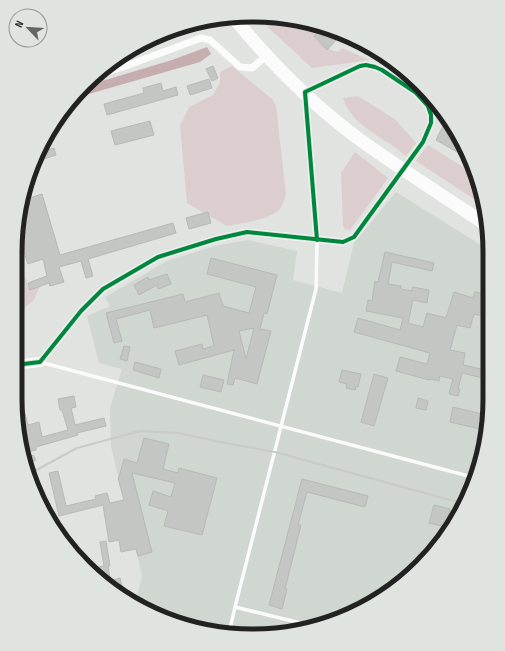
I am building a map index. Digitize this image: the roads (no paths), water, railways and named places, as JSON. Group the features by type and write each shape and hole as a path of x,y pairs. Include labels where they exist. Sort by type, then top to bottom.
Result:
{"highway":[{"path":"238,22 267,55 330,115 363,141 481,221"}],"street":[{"path":"111,71 201,38 210,40 240,67 252,68 267,55"},
{"path":"22,364 40,362 81,311 103,289 158,257 216,239 247,232 317,240 342,242 354,237 423,142 431,123 431,115 428,106 415,92 375,67 366,65 360,66 305,92 317,240"}],"lane":[{"path":"230,628 316,289 317,240"},
{"path":"40,362 470,476"},
{"path":"235,607 302,624"}],"railway":[{"path":"34,472 77,448 140,431 178,433 275,452 458,502"}]}
